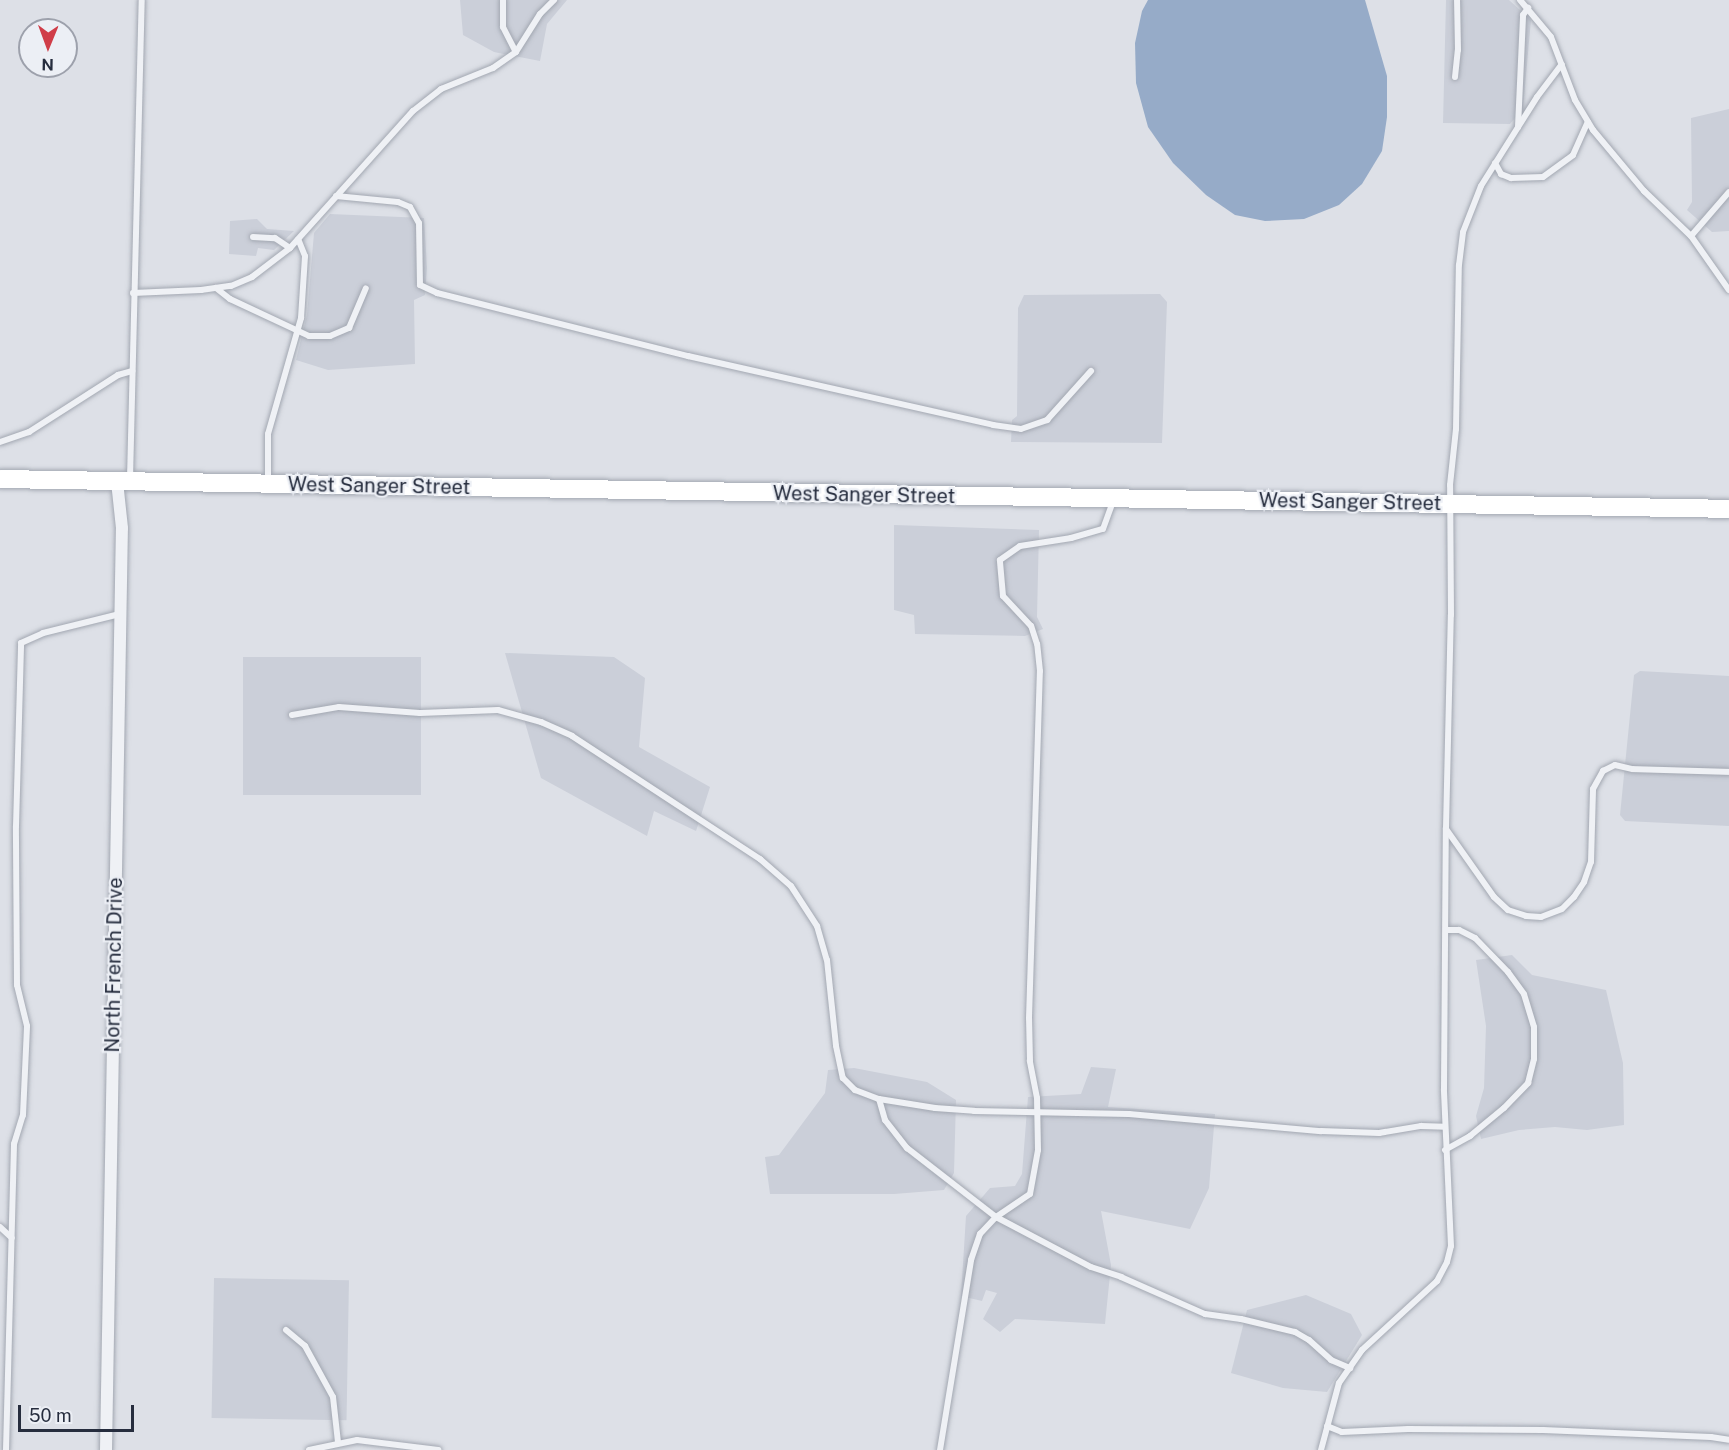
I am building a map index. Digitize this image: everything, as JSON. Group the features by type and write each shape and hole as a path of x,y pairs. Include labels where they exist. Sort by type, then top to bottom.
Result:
{"main road":[{"name":"West Sanger Street","path":"0,479 1729,509"}],"street":[{"name":"North French Drive","path":"106,1450 124,481"}],"lane":[{"path":"124,481 132,371 141,0"},
{"path":"502,0 503,27 516,52"},
{"path":"133,293 231,286 252,278 290,248 413,111 441,90 494,68 516,52 540,14 554,0"},
{"path":"1455,76 1458,50 1457,0"},
{"path":"1520,0 1551,37 1575,100 1588,122 1644,191 1691,236 1729,290"},
{"path":"1518,128 1523,15 1528,8"},
{"path":"1321,1450 1339,1383 1362,1350 1437,1281 1447,1262 1451,1233 1445,1150 1446,828 1451,615 1449,505 1456,429 1461,243 1471,209 1495,163 1562,64"},
{"path":"1495,163 1501,174 1511,178 1543,177 1573,155 1588,122"},
{"path":"1691,236 1729,192"},
{"path":"336,196 398,202 410,207 419,223 420,285 437,293 711,361 981,423 1021,429 1047,420 1091,371"},
{"path":"253,237 276,238 290,248"},
{"path":"268,483 268,434 301,318 305,256 298,239"},
{"path":"215,288 230,299 309,336 330,336 349,328 366,288"},
{"path":"0,442 29,432 118,375 132,371"},
{"path":"940,1450 971,1260 980,1234 996,1216 1030,1194 1038,1150 1037,1110 1030,1061 1029,1018 1040,671 1037,644 1031,626 1003,596 1000,560 1020,546 1071,538 1103,529 1113,500"},
{"path":"6,1450 14,1144 23,1115 27,1026 17,985 16,825 21,643 43,633 120,614"},
{"path":"292,715 339,707 420,713 498,710 541,722 572,736 760,859 791,886 817,926 827,960 836,1046 843,1078 855,1090 879,1099 935,1108 974,1111 1037,1110 1129,1114 1321,1131 1378,1132 1421,1126 1445,1126"},
{"path":"1446,828 1475,874 1494,897 1509,910 1526,916 1541,917 1562,909 1584,882 1590,862 1593,789 1603,771 1615,765 1633,769 1729,772"},
{"path":"1445,1150 1470,1136 1504,1108 1527,1083 1534,1059 1534,1028 1524,994 1508,972 1475,938 1459,930 1446,930"},
{"path":"879,1099 885,1120 907,1148 996,1216 1090,1267 1121,1277 1204,1314 1241,1319 1295,1332 1309,1340 1331,1360 1350,1368"},
{"path":"0,1227 12,1238"},
{"path":"286,1330 305,1346 333,1397 338,1442"},
{"path":"1327,1426 1342,1432 1408,1429 1543,1430 1711,1437 1729,1440"},
{"path":"309,1450 338,1442 357,1440 438,1450"}],"shaded area":[{"path":"460,0 567,0 547,24 540,61 494,52 463,35"},
{"path":"1446,0 1509,0 1531,20 1523,108 1510,124 1443,123"},
{"path":"1729,109 1729,231 1712,232 1687,210 1692,202 1691,118"},
{"path":"330,214 424,218 427,268 425,295 414,300 415,364 328,370 296,360 307,315 314,233"},
{"path":"257,219 267,229 294,231 274,250 258,248 256,256 229,254 230,221"},
{"path":"1160,294 1167,302 1162,443 1011,442 1012,420 1017,416 1018,308 1024,295"},
{"path":"894,525 1039,530 1037,617 1043,629 1025,636 915,634 914,615 894,610"},
{"path":"505,653 614,657 645,678 639,747 710,787 696,831 654,811 647,836 541,778"},
{"path":"243,657 421,657 421,795 243,795"},
{"path":"1640,671 1729,676 1729,826 1625,821 1620,815 1634,675"},
{"path":"1512,955 1532,975 1606,990 1623,1063 1624,1125 1587,1130 1555,1127 1519,1130 1481,1139 1476,1116 1484,1088 1486,1026 1476,960"},
{"path":"1091,1067 1116,1069 1108,1107 1215,1114 1209,1188 1190,1229 1101,1211 1111,1265 1105,1324 1015,1319 1000,1332 983,1319 997,1293 986,1290 982,1301 961,1296 966,1216 990,1188 1015,1186 1022,1174 1028,1097 1081,1094"},
{"path":"854,1068 927,1082 956,1100 954,1173 944,1190 894,1194 770,1194 765,1157 779,1155 825,1093 828,1070"},
{"path":"214,1278 349,1280 347,1420 212,1418"},
{"path":"1306,1295 1351,1314 1362,1335 1327,1392 1283,1388 1231,1373 1247,1310"}],"water":[{"path":"1148,0 1365,0 1387,76 1387,117 1382,151 1362,184 1339,205 1304,219 1265,221 1235,215 1206,195 1173,163 1148,127 1136,83 1135,43 1142,11"}]}
